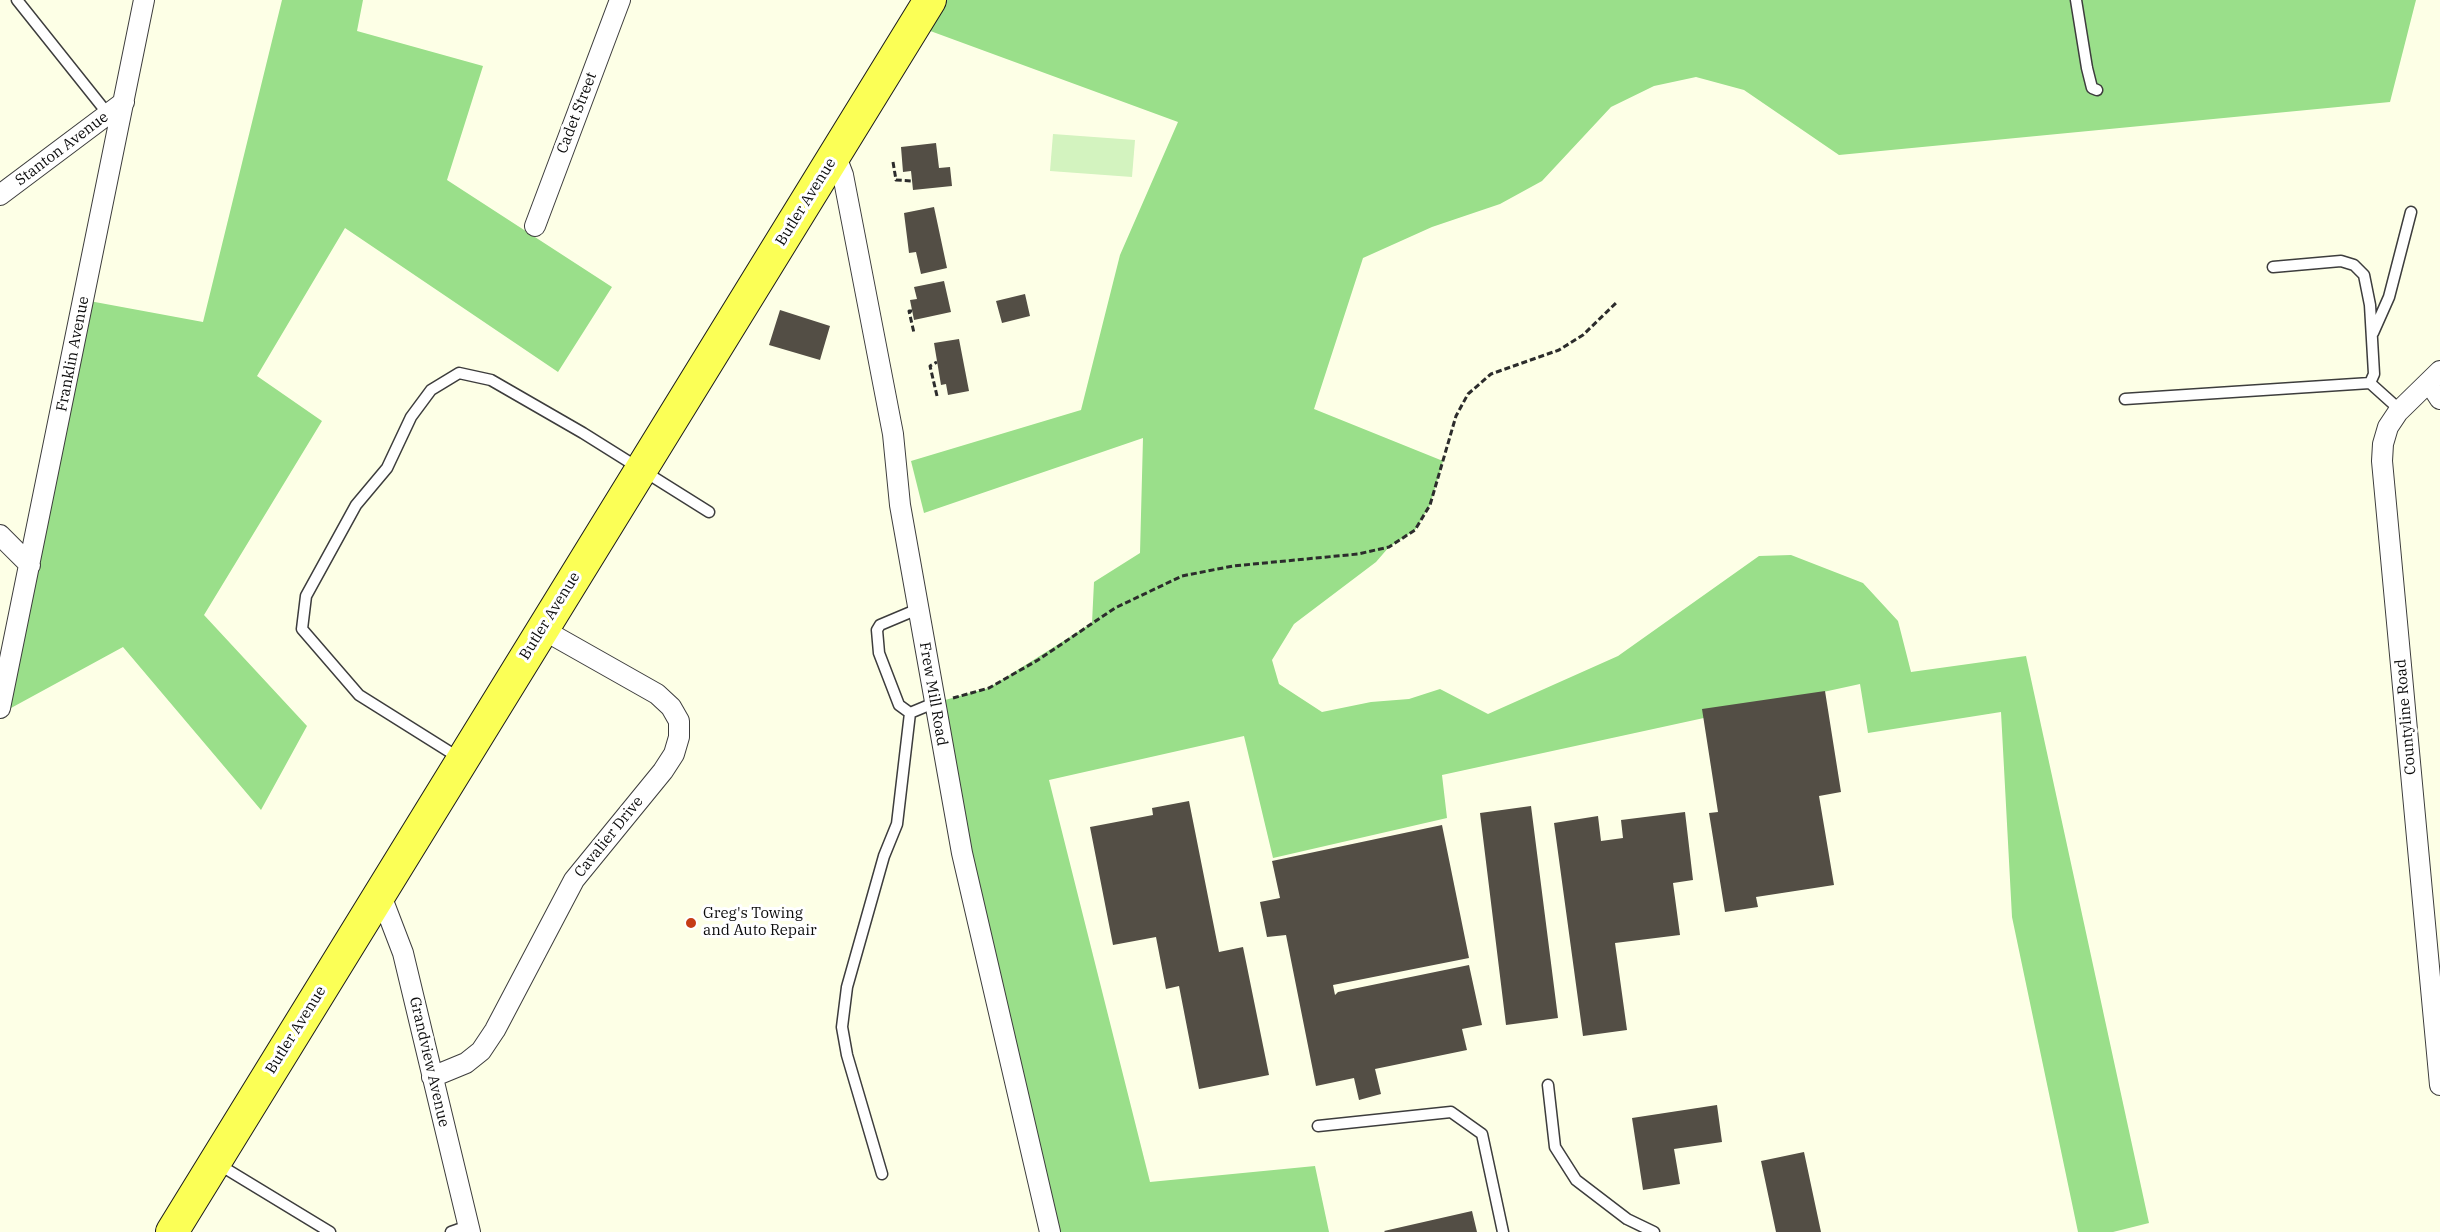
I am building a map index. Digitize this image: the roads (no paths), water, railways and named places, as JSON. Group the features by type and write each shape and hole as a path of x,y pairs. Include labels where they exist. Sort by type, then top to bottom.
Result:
{"main road":[{"name":"Butler Avenue","path":"172,1232 930,0"}],"street":[{"name":"Franklin Avenue","path":"0,708 30,565 116,108 144,0"},
{"name":"Cadet Street","path":"535,226 620,0"},
{"name":"Stanton Avenue","path":"2,189 116,108"},
{"name":"Frew Mill Road","path":"835,154 843,175 893,434 900,505 962,853 1050,1232"},
{"path":"2435,376 2440,399"},
{"name":"Countyline Road","path":"2435,376 2400,410 2388,427 2383,444 2382,461 2440,1085"},
{"path":"0,535 30,565"},
{"name":"Cavalier Drive","path":"432,1077 466,1063 481,1051 495,1030 574,880 663,771 674,754 679,737 679,721 671,707 657,694 542,629"},
{"name":"Grandview Avenue","path":"380,893 403,953 432,1077 463,1230"}],"lane":[{"path":"17,0 116,108"},
{"path":"2076,0 2087,68 2092,88 2097,90"},
{"path":"2372,336 2389,297 2411,212"},
{"path":"2273,267 2340,261 2354,265 2364,275 2372,336 2374,374 2370,383"},
{"path":"461,760 359,695 302,629 306,596 356,505 387,468 411,417 431,390 459,373 491,380 709,512"},
{"path":"2125,399 2370,383 2400,410"},
{"path":"910,713 899,705 879,653 877,630 880,625 918,609"},
{"path":"910,713 934,703"},
{"path":"882,1174 847,1055 842,1027 846,987 884,856 897,824 910,713"},
{"path":"1548,1085 1555,1147 1576,1180 1627,1218 1654,1232"},
{"path":"1318,1126 1451,1112 1482,1134 1503,1232"},
{"path":"215,1162 330,1232"}],"place":[{"name":"Greg's Towing and Auto Repair","path":"691,923"}]}
